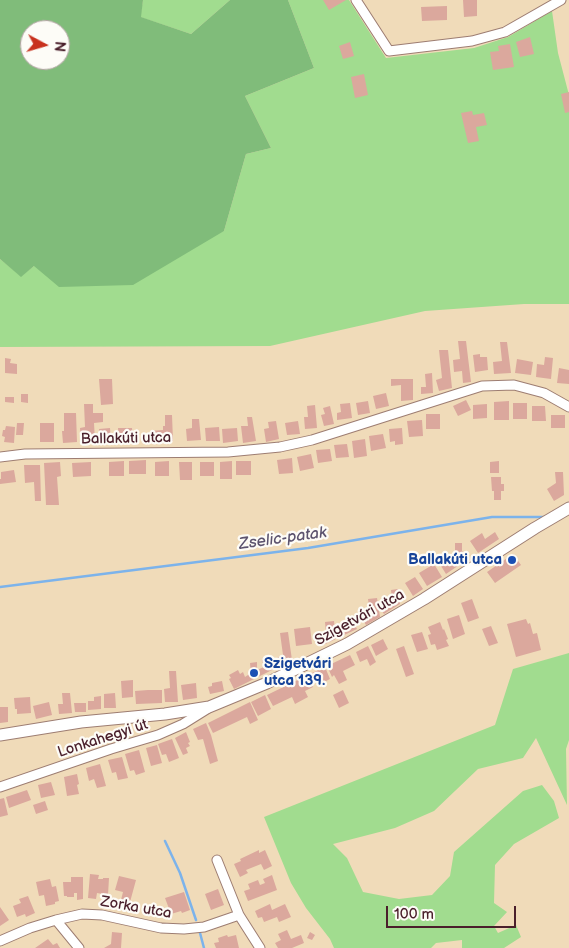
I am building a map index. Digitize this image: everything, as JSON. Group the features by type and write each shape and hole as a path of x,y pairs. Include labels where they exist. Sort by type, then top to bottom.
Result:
{"street":[{"path":"356,0 389,51 472,41 505,32 561,0"},
{"name":"Ballakúti utca","path":"0,457 25,454 228,452 280,447 312,440 482,386 514,385 544,393 569,406"},
{"name":"Szigetvári utca","path":"0,735 81,722 165,714 209,707 267,683 348,644 424,599 569,508"},
{"name":"Lonkahegyi út","path":"0,788 111,749 158,735 183,724 209,707"},
{"path":"217,860 240,915 260,948"},
{"name":"Zorka utca","path":"0,941 30,928 82,914 102,915 160,928 184,929 204,927 240,915"},
{"path":"56,920 78,948"}],"green space":[{"path":"0,0 143,0 141,17 191,34 230,0 288,0 314,68 245,96 271,148 246,154 224,231 133,285 59,287 34,266 21,277 0,259"},
{"path":"143,0 230,0 191,34 140,17"},
{"path":"288,0 349,0 386,58 474,48 508,37 552,11 558,53 569,95 569,304 524,304 425,311 270,346 0,347 0,259 21,276 34,266 224,231 246,154 271,148 245,96 314,68"},
{"path":"569,653 569,740 566,749 567,805 536,738 523,758 478,769 434,811 395,828 333,844 347,858 363,892 399,899 432,895 450,876 454,852 523,791 542,785 554,801 559,818 514,844 495,865 494,903 507,912 494,926 498,933 516,925 521,937 504,948 462,948 462,940 436,943 431,948 334,948 330,939 306,908 291,883 264,817 495,725 513,669"}],"building":[{"path":"323,0 346,0 329,10"},
{"path":"463,0 477,0 477,16 464,17"},
{"path":"447,6 447,20 422,21 421,7"},
{"path":"530,37 534,54 520,57 516,42"},
{"path":"350,42 354,56 343,59 339,46"},
{"path":"510,44 514,67 493,70 490,52 499,51 498,46"},
{"path":"364,74 368,95 355,98 351,77"},
{"path":"569,92 569,112 565,113 561,94"},
{"path":"472,111 473,115 484,113 487,125 476,127 479,141 468,143 461,113"},
{"path":"458,341 466,341 471,382 463,383 462,371 454,372 453,360 460,359"},
{"path":"500,342 507,342 511,373 494,374 493,362 502,361"},
{"path":"439,350 448,350 452,388 439,391 436,380 442,378"},
{"path":"480,354 480,357 487,357 488,370 475,372 473,355"},
{"path":"545,357 553,358 551,379 536,377 537,364 544,365"},
{"path":"5,358 11,359 10,363 17,364 17,374 5,373"},
{"path":"517,359 533,362 531,375 515,373"},
{"path":"559,368 569,370 569,384 557,383"},
{"path":"432,373 433,393 421,394 421,387 426,387 425,374"},
{"path":"99,379 112,379 113,404 101,405"},
{"path":"391,379 413,379 413,400 401,401 401,385 391,386"},
{"path":"386,393 389,406 376,409 373,396"},
{"path":"21,394 28,394 28,403 21,402"},
{"path":"5,397 14,397 14,403 5,402"},
{"path":"466,400 471,410 458,416 453,406"},
{"path":"368,401 370,413 358,415 356,403"},
{"path":"509,401 509,420 494,420 494,402"},
{"path":"350,403 352,418 337,420 337,413 341,412 340,404"},
{"path":"513,403 527,403 527,419 513,419"},
{"path":"84,404 93,404 93,413 103,413 103,422 94,423 95,441 81,442 80,428 85,427"},
{"path":"487,404 487,418 473,419 473,405"},
{"path":"315,405 317,428 305,429 304,417 308,417 307,406"},
{"path":"330,406 334,424 324,426 321,415 325,414 323,408"},
{"path":"532,406 545,406 546,421 532,421"},
{"path":"64,413 76,413 77,442 63,443"},
{"path":"426,414 440,414 440,429 426,429"},
{"path":"165,415 172,415 173,441 151,442 150,431 163,430"},
{"path":"551,415 565,415 565,428 551,428"},
{"path":"247,417 252,417 256,441 243,443 241,426 248,426"},
{"path":"192,419 199,419 201,440 187,441 186,429 192,428"},
{"path":"422,420 423,436 409,437 407,421"},
{"path":"276,421 279,439 266,442 264,429 269,428 268,422"},
{"path":"298,421 300,434 287,435 285,423"},
{"path":"17,423 24,423 23,435 16,435"},
{"path":"40,423 54,423 54,442 40,442"},
{"path":"6,426 15,427 14,443 4,442 5,437 2,436"},
{"path":"219,427 220,441 206,441 205,428"},
{"path":"110,428 111,442 100,443 99,429"},
{"path":"118,428 132,428 133,442 119,442"},
{"path":"237,428 238,441 223,443 222,429"},
{"path":"402,428 403,444 395,445 395,441 390,442 389,429"},
{"path":"383,434 386,448 371,451 369,436"},
{"path":"365,439 367,456 354,458 352,441"},
{"path":"347,444 349,457 336,458 334,445"},
{"path":"330,449 332,461 318,463 316,450"},
{"path":"311,454 314,468 300,471 297,457"},
{"path":"292,458 293,473 279,474 277,460"},
{"path":"146,460 146,474 129,474 129,461"},
{"path":"124,461 124,476 109,476 109,462"},
{"path":"169,461 169,476 155,476 155,462"},
{"path":"232,461 232,479 220,479 220,462"},
{"path":"236,461 251,461 251,475 236,475"},
{"path":"499,461 499,473 490,473 490,462"},
{"path":"60,462 61,476 57,477 59,505 46,505 44,463"},
{"path":"91,462 91,476 73,477 72,463"},
{"path":"179,462 192,462 192,480 180,480"},
{"path":"200,462 214,462 214,476 200,476"},
{"path":"24,465 40,465 41,501 35,501 34,482 25,483"},
{"path":"14,470 16,482 0,484 1,472"},
{"path":"555,472 563,472 564,495 554,501 547,489 556,483"},
{"path":"491,477 501,477 504,491 501,491 501,500 494,500"},
{"path":"495,532 499,539 478,553 470,541 482,533 485,539"},
{"path":"455,543 462,543 462,551 468,559 446,574 441,566 443,564 441,561 450,554 452,557 455,555"},
{"path":"513,554 521,565 495,583 487,572"},
{"path":"434,564 442,577 427,586 419,573"},
{"path":"415,577 423,589 413,596 405,583"},
{"path":"398,589 400,604 384,614 380,608 392,600 391,590"},
{"path":"377,598 380,617 366,625 362,618 370,614 368,599"},
{"path":"472,599 479,618 468,622 461,603"},
{"path":"459,615 465,634 453,639 447,619"},
{"path":"352,619 357,629 342,636 336,626"},
{"path":"526,619 528,624 530,623 533,634 537,633 541,650 516,657 507,624"},
{"path":"334,621 336,639 321,646 317,638 326,633 325,622"},
{"path":"440,622 448,639 446,640 449,646 437,650 435,644 431,645 428,635 431,634 428,627"},
{"path":"491,626 498,643 489,646 482,629"},
{"path":"310,627 312,644 296,646 294,629"},
{"path":"288,632 292,660 234,689 229,675 238,670 240,674 243,672 245,677 251,673 250,663 257,662 257,670 264,667 262,660 277,658 283,655 280,633"},
{"path":"422,632 428,649 417,652 411,635"},
{"path":"383,639 388,649 376,656 371,645"},
{"path":"368,646 376,662 370,666 367,659 360,662 356,652"},
{"path":"404,646 414,674 406,677 396,649"},
{"path":"350,655 355,665 343,671 347,680 339,684 334,675 332,677 327,666"},
{"path":"325,667 330,679 318,685 312,673"},
{"path":"169,671 176,671 178,702 165,702 164,689 170,688"},
{"path":"308,675 313,687 305,691 308,697 295,704 292,697 273,706 267,695"},
{"path":"133,680 133,697 122,698 121,681"},
{"path":"222,681 224,691 210,694 208,687 212,686 212,683"},
{"path":"196,683 197,698 183,700 181,685"},
{"path":"162,690 162,703 136,704 135,691"},
{"path":"343,690 349,703 339,708 333,695"},
{"path":"62,693 70,693 72,713 59,714 58,704 63,704"},
{"path":"115,693 116,708 104,708 104,694"},
{"path":"265,695 271,709 258,716 251,702"},
{"path":"101,696 101,709 88,710 88,701 94,701 94,697"},
{"path":"30,697 31,713 17,714 14,698"},
{"path":"49,702 52,715 36,719 33,706"},
{"path":"250,702 258,720 250,724 247,717 213,733 208,723"},
{"path":"74,703 86,703 86,712 75,712"},
{"path":"0,707 8,707 8,722 0,723"},
{"path":"206,723 218,761 210,764 203,739 198,740 193,729"},
{"path":"186,732 190,746 186,748 188,753 183,755 175,738"},
{"path":"172,739 179,758 169,762 166,754 162,755 158,744"},
{"path":"157,745 162,763 151,766 146,748"},
{"path":"139,750 145,772 136,775 134,770 130,771 125,754"},
{"path":"122,757 128,778 118,780 116,772 112,773 108,760"},
{"path":"100,764 106,786 97,788 94,779 89,781 86,768"},
{"path":"77,774 79,794 67,796 64,777"},
{"path":"51,782 55,795 41,798 38,785"},
{"path":"27,790 31,800 9,808 6,797"},
{"path":"4,798 8,815 0,817 0,799"},
{"path":"45,801 48,810 36,814 33,805"},
{"path":"259,850 259,853 265,850 272,866 264,870 261,864 246,870 248,873 240,877 234,864"},
{"path":"90,874 99,875 98,879 109,878 108,895 97,893 96,899 88,898"},
{"path":"272,875 277,890 248,901 244,891 250,889 248,884 258,880 260,885 265,883 263,879"},
{"path":"119,876 136,880 130,902 121,900 123,892 115,890"},
{"path":"71,877 83,877 83,899 77,900 77,893 74,893 74,897 64,896 63,882 71,882"},
{"path":"50,879 52,887 56,886 59,901 46,906 44,895 39,896 36,882"},
{"path":"218,889 224,905 211,910 205,894"},
{"path":"184,892 190,910 171,914 165,898"},
{"path":"28,896 35,913 26,917 25,914 17,917 13,906 21,903 19,899"},
{"path":"270,904 272,910 285,904 291,917 279,922 277,917 264,922 262,917 258,918 255,911"},
{"path":"0,907 9,920 0,926"},
{"path":"287,930 291,939 301,935 304,943 292,948 278,948 275,943 281,940 278,934"},
{"path":"112,932 122,933 121,948 104,948 111,944"},
{"path":"310,932 315,935 312,940 307,938"},
{"path":"227,935 228,937 236,935 239,948 216,948 214,943 219,942 218,938"},
{"path":"48,939 53,945 57,943 60,948 35,948"}],"waterway":[{"name":"Zselic-patak","path":"0,587 308,548 492,517 546,517"},
{"path":"165,841 180,873 196,920"},
{"path":"200,933 204,948"}],"place":[{"name":"Ballakúti utca","path":"512,560"},
{"name":"Szigetvári utca 139.","path":"254,673"}]}
